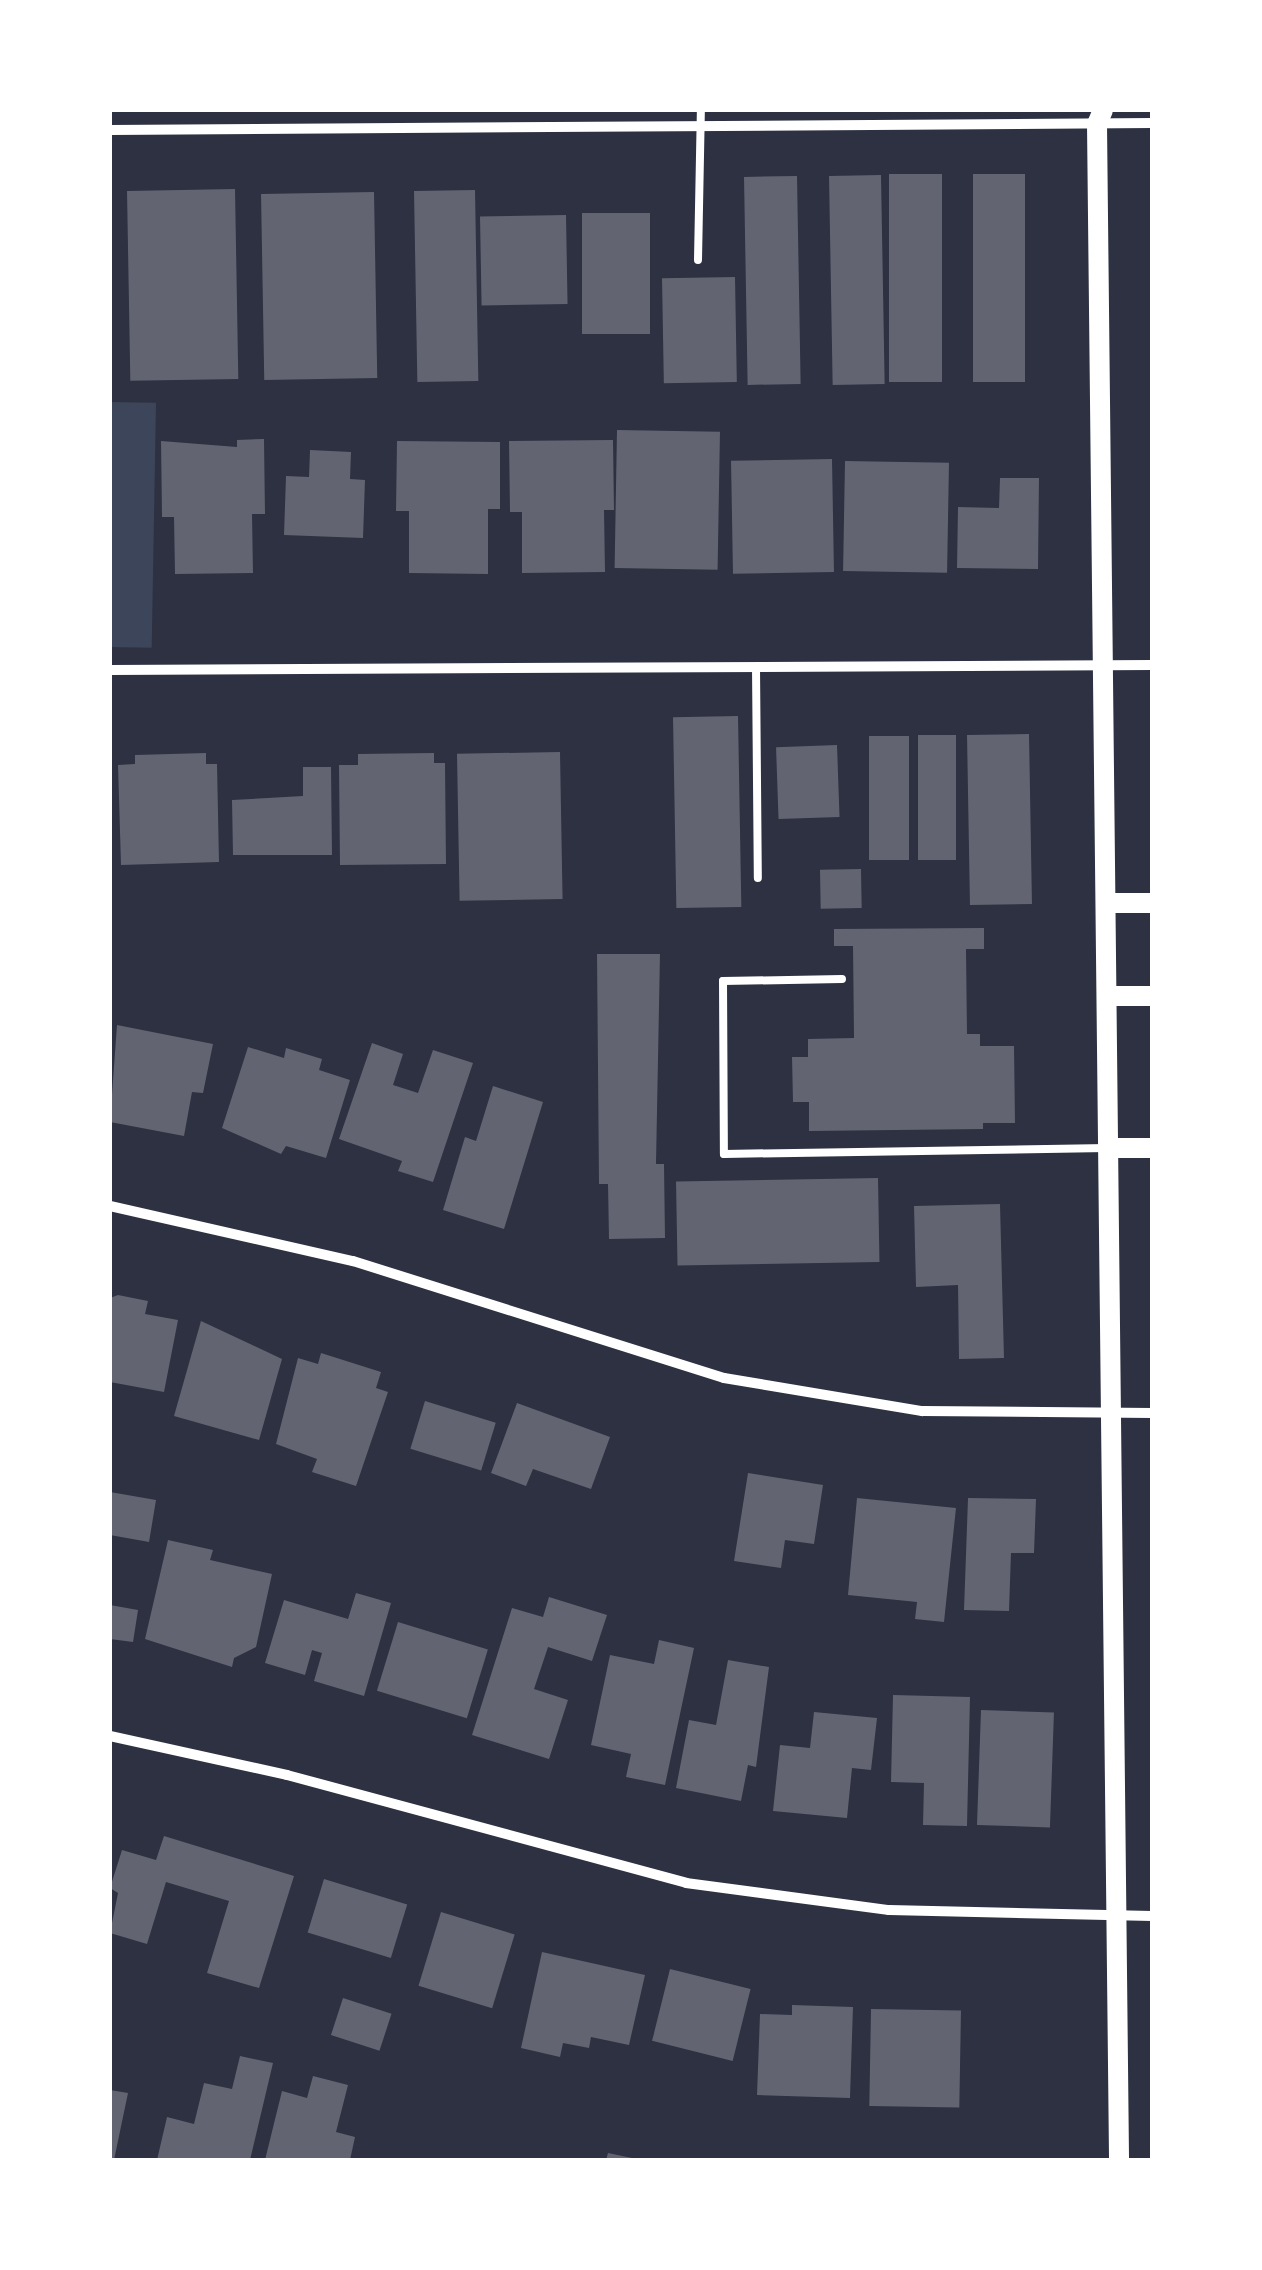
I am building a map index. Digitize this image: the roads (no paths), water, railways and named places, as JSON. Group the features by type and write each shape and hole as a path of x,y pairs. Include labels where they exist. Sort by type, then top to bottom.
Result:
{"main road":[{"path":"1100,117 1116,1414 1119,2160"},
{"path":"1110,903 1152,903"},
{"path":"1111,996 1152,996"},
{"path":"1112,1148 1152,1148"}],"street":[{"path":"110,130 701,126 1100,117 1152,124"},
{"path":"110,670 1152,664"},
{"path":"110,1206 353,1261 724,1378 922,1411 1152,1413"},
{"path":"110,1736 287,1776 686,1883 889,1910 1152,1916"}],"lane":[{"path":"698,260 701,110"},
{"path":"756,667 758,878"},
{"path":"842,979 723,981 724,1154 1112,1148"}]}
